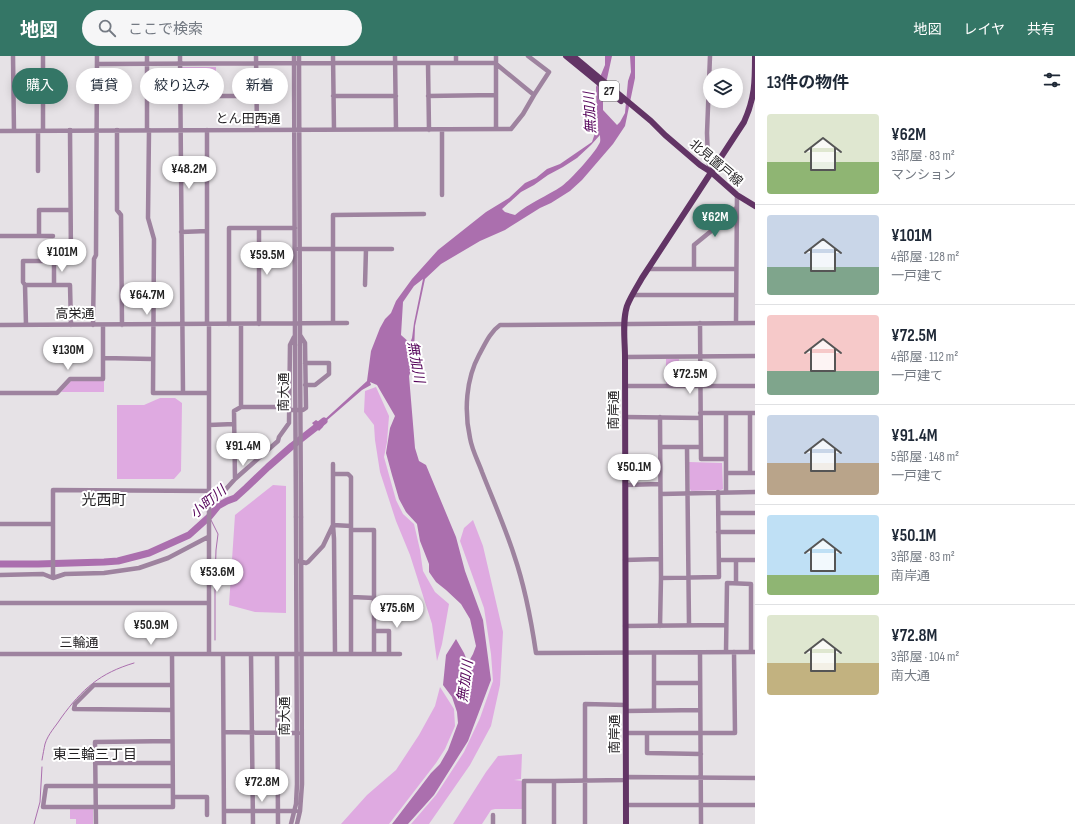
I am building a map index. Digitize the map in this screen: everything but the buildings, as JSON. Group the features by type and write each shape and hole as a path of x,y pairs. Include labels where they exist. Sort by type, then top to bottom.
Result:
{"main road":[{"name":"南岸通","path":"626,824 625,323 627,308 632,295 648,269 744,122 750,109 754,93 755,56"},
{"name":"北見置戸線","path":"569,57 700,165 711,172 736,195 755,206"}],"street":[{"path":"13,56 14,131"},
{"path":"38,171 43,56"},
{"path":"93,325 94,260 96,255 97,56"},
{"path":"147,56 148,218 154,239 152,359 153,393 210,393"},
{"path":"180,56 180,68"},
{"path":"256,56 256,68"},
{"name":"南大通","path":"294,56 297,63"},
{"name":"南大通","path":"297,824 299,654 297,63 299,56"},
{"path":"333,56 334,129"},
{"path":"395,56 396,129"},
{"path":"456,56 456,63"},
{"path":"496,56 496,129"},
{"path":"97,64 495,63 534,95 549,72 528,56"},
{"path":"710,56 707,133 708,161 711,172"},
{"path":"428,63 429,130"},
{"path":"428,96 496,95"},
{"name":"とん田西通","path":"0,131 511,129 523,114 534,95"},
{"path":"333,96 396,96"},
{"path":"180,104 183,393"},
{"path":"256,104 257,130"},
{"path":"26,325 23,260 71,261 70,130"},
{"path":"117,130 117,210 121,216 122,325"},
{"path":"207,130 208,324 210,393 208,535 209,654"},
{"name":"南大通","path":"297,130 294,228 297,249"},
{"path":"442,130 442,195"},
{"path":"736,195 736,322"},
{"path":"694,269 694,245 721,223 736,208"},
{"path":"39,236 39,210 70,210"},
{"path":"333,323 333,215 424,214"},
{"path":"229,324 229,228 294,228"},
{"path":"258,228 259,324"},
{"path":"181,232 207,231"},
{"path":"0,236 53,236"},
{"path":"297,249 392,250"},
{"path":"365,285 366,249"},
{"path":"54,261 54,286"},
{"path":"648,269 736,269"},
{"path":"25,285 70,285 71,325"},
{"path":"632,295 736,296"},
{"path":"726,652 727,584 751,584 753,652 536,653 525,589 514,553 470,439 467,416 467,399 475,362 494,330 500,325 755,322"},
{"name":"高栄通","path":"0,325 347,323"},
{"path":"700,323 701,459 726,459"},
{"path":"241,324 241,407"},
{"path":"0,393 57,393 70,379 103,379 103,325"},
{"path":"209,501 226,489 235,479 278,441 279,437 290,423 290,408 290,345 297,335 305,343 306,408 303,410 290,408 241,407 234,411 235,479"},
{"path":"625,357 755,356"},
{"path":"103,358 152,359"},
{"path":"305,363 329,363 329,374 315,385 305,385"},
{"path":"625,386 755,386"},
{"path":"726,413 726,492"},
{"path":"625,417 752,413 752,473 726,473"},
{"path":"660,417 660,626"},
{"path":"209,425 234,424"},
{"path":"661,447 700,447"},
{"path":"687,447 689,625"},
{"path":"333,464 335,654"},
{"path":"333,474 348,474 351,477 351,654"},
{"path":"626,485 660,484"},
{"path":"53,576 53,490 209,491"},
{"path":"661,578 719,577 718,492"},
{"path":"661,494 755,492"},
{"path":"719,513 755,513"},
{"path":"0,524 53,524"},
{"path":"333,525 374,530 374,653"},
{"path":"298,561 306,563 315,555 323,546 333,525"},
{"path":"718,532 755,532"},
{"path":"0,574 43,574 53,576 65,574 104,573 139,568 168,558 208,535"},
{"path":"626,560 660,559"},
{"path":"719,560 755,560"},
{"path":"736,560 736,584"},
{"path":"352,597 374,598"},
{"path":"0,603 209,602"},
{"path":"625,626 726,625"},
{"path":"374,631 389,631 389,654"},
{"path":"626,733 735,733 734,652"},
{"path":"654,653 654,710"},
{"path":"700,653 701,824"},
{"name":"三輪通","path":"0,654 400,654"},
{"path":"172,654 173,797 172,807 43,807 46,786 172,786"},
{"path":"223,654 224,824"},
{"path":"251,654 253,824"},
{"path":"277,654 278,824"},
{"path":"654,683 700,683"},
{"path":"172,685 94,685 75,704 74,710 172,710"},
{"path":"585,824 585,704 654,710 700,710"},
{"path":"224,732 299,733"},
{"path":"647,733 647,753 701,754"},
{"path":"96,824 95,742 172,741"},
{"path":"95,763 172,763"},
{"path":"524,824 524,781 585,781 626,778 701,777 755,778"},
{"path":"554,781 554,824"},
{"path":"173,797 207,797 207,815"},
{"path":"626,805 755,805"},
{"path":"224,810 297,811"},
{"name":"南大通","path":"291,824 297,811"},
{"path":"493,815 493,824"}],"shaded area":[{"path":"182,67 216,67 216,68"},
{"path":"666,359 679,359 678,384 666,384"},
{"path":"104,380 104,392 61,392 71,381"},
{"path":"376,387 389,416 384,457 396,500 403,514 414,524 423,571 435,592 449,604 442,644 437,661 432,624 410,555 396,521 380,472 374,425 364,412 365,391"},
{"path":"160,398 175,398 182,403 181,471 174,479 117,479 117,405 144,405"},
{"path":"689,462 722,463 723,489 691,491"},
{"path":"273,485 286,486 286,613 255,612 229,605 235,515"},
{"path":"473,520 483,546 503,632 500,685 491,726 470,765 429,824 411,824 436,795 464,752 480,718 493,681 491,654 484,608 460,541 464,528"},
{"path":"440,687 454,709 455,726 445,749 436,763 389,824 341,824 367,795 396,770 419,735 435,706"},
{"path":"522,754 521,779 514,780 524,781 524,809 491,810 482,824 453,824 498,756"},
{"path":"70,808 93,808 93,824 76,824 76,819 70,819"}],"water":[{"name":"無加川","path":"605,56 612,56 603,93 603,110 617,125 625,113 628,81 631,72 630,56 635,56 635,78 625,126 613,144 582,180 570,191 505,230 480,241 441,264 425,279 415,326 414,353 412,368 409,376 415,448 419,461 426,465 456,537 465,571 483,620 491,680 468,741 434,795 408,824 392,824 431,773 440,764 448,750 458,723 457,712 452,697 443,685 446,655 456,639 468,663 476,646 470,619 461,604 436,582 429,572 429,564 420,541 417,524 406,512 399,499 386,453 390,428 395,416 377,385 370,382 371,385 362,390 325,422 319,431 312,423 316,420 319,422 323,421 367,381 371,351 380,328 385,319 391,313 396,301 412,279 438,250 486,212 509,198 525,183 536,178 547,169 560,164 592,142 598,124 596,87 605,65","holes":["600,135 600,143 592,154 562,186 515,215 505,212 502,209 521,192 577,158","423,279 412,338 410,343 401,335 403,302 414,286"]}],"waterway":[{"name":"小町川","path":"0,564 118,561 149,553 189,535 209,517 218,506 235,498 292,446 324,421"},
{"path":"211,520 218,534 215,581 215,640"},
{"path":"42,760 48,737 61,718 84,690 101,677 134,663"},
{"path":"34,824 40,802 42,767"}],"district":[{"name":"光西町","path":"104,500"},
{"name":"東三輪三丁目","path":"95,754"}]}
